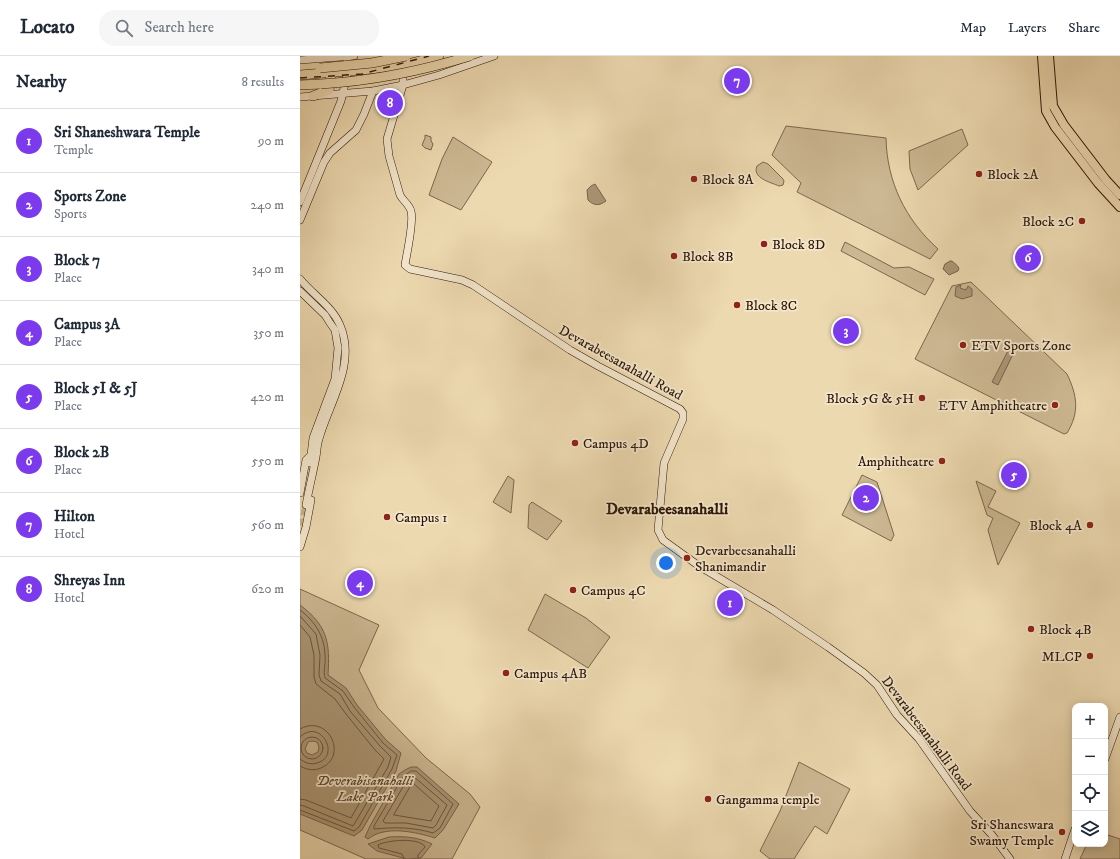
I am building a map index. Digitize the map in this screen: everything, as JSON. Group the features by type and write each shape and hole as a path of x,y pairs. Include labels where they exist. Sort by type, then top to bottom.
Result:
{"highway":[{"path":"300,69 320,63 372,63 439,56"},
{"path":"300,74 348,71 404,59"},
{"path":"300,85 374,79 470,59"},
{"path":"313,96 329,90 331,73"}],"main road":[{"path":"1042,56 1046,110 1055,127 1098,183 1120,207"},
{"path":"1049,56 1053,106 1064,125 1106,180 1120,195"}],"street":[{"path":"300,60 320,63 350,56 343,94 300,202"},
{"path":"300,97 373,91 403,85 440,75 470,59 494,56"},
{"path":"403,85 404,59"},
{"name":"Devarabeesanahalli Road","path":"403,85 387,139 389,156 400,195 402,200 412,212 405,265 410,269 462,280 473,285 568,348 598,366 680,409 683,413 682,419 664,463 658,530 663,540 699,566 798,627 864,673 877,685 897,715 919,739 962,800 1010,859"},
{"path":"300,220 324,162 330,153 356,130 373,91"},
{"path":"300,279 335,316 340,326 345,349 341,380 318,440 304,505"},
{"path":"300,291 325,315 335,330 338,348 335,379 313,438 314,456 317,465 306,528 300,547"},
{"path":"300,493 306,460 314,456"},
{"path":"1108,751 1120,717"},
{"path":"1065,859 1072,838"}],"green space":[{"path":"786,126 886,138 890,170 900,199 916,225 938,249 930,259 797,192 801,183 772,155"},
{"path":"962,129 968,145 918,190 910,169 909,151"},
{"path":"425,135 431,137 433,144 431,150 422,145"},
{"path":"453,137 492,162 461,210 429,195 442,159"},
{"path":"763,162 768,164 783,179 783,185 779,186 759,177 756,170 757,166"},
{"path":"845,242 894,268 909,267 934,279 925,295 841,251"},
{"path":"971,282 1067,374 1073,389 1076,404 1074,418 1067,433 1064,434 915,359 952,286"},
{"path":"862,475 877,482 894,535 891,541 842,515"},
{"path":"508,476 514,480 511,513 493,502"},
{"path":"976,481 996,491 988,507 1020,523 998,565 988,530 993,518 987,515"},
{"path":"532,502 562,521 547,540 528,528 529,505"},
{"name":"Deverabisanahalli Lake Park","path":"300,589 379,625 359,670 378,708 426,758 470,794 480,807 452,859 366,859 300,830"},
{"path":"545,594 586,618 610,637 588,668 528,630"},
{"path":"799,762 850,789 827,834 815,826 794,859 770,859 760,851 780,811"},
{"path":"1108,835 1120,839 1120,859 1080,859 1086,847 1108,847"}],"water":[{"path":"595,184 606,201 601,204 594,204 588,200 587,190"},
{"path":"952,261 959,268 959,270 949,275 943,269 945,264"},
{"path":"961,285 960,288 966,290 968,286 972,289 972,296 962,299 955,296 956,287"},
{"path":"1012,343 1017,346 998,385 992,382"},
{"path":"300,605 322,628 327,644 329,664 328,675 346,688 357,705 386,740 401,753 396,771 362,830 354,836 300,814","holes":["308,742 317,742 319,747 318,752 312,755 307,753 305,749"]},
{"path":"411,767 417,767 459,804 443,830 435,838 410,832 392,831 383,832 368,839 365,837 370,826 399,774"},
{"path":"389,837 411,838 432,844 421,858 407,859 377,851 368,844"}],"tunnel":[{"path":"302,526 306,505"}],"railway":[{"path":"300,78 362,74 429,56"}],"place":[{"name":"Hilton","path":"737,81"},
{"name":"Shreyas Inn","path":"390,103"},
{"name":"Block 2A","path":"979,174"},
{"name":"Block 8A","path":"694,179"},
{"name":"Block 2C","path":"1082,221"},
{"name":"Block 8D","path":"764,244"},
{"name":"Block 8B","path":"674,256"},
{"name":"Block 2B","path":"1028,258"},
{"name":"Block 8C","path":"737,305"},
{"name":"Block 7","path":"846,331"},
{"name":"ETV Sports Zone","path":"963,345"},
{"name":"Block 5G & 5H","path":"922,398"},
{"name":"ETV Amphitheatre","path":"1055,405"},
{"name":"Campus 4D","path":"575,443"},
{"name":"Amphitheatre","path":"942,461"},
{"name":"Block 5I & 5J","path":"1014,475"},
{"name":"Sports Zone","path":"866,498"},
{"name":"Campus 1","path":"387,517"},
{"name":"Block 4A","path":"1090,525"},
{"name":"Devarbeesanahalli Shanimandir","path":"687,558"},
{"name":"Campus 3A","path":"360,583"},
{"name":"Campus 4C","path":"573,590"},
{"name":"Sri Shaneshwara Temple","path":"730,603"},
{"name":"Block 4B","path":"1031,629"},
{"name":"MLCP","path":"1090,656"},
{"name":"Campus 4AB","path":"506,673"},
{"name":"Gangamma temple","path":"708,799"},
{"name":"Sri Shaneswara Swamy Temple","path":"1062,832"}],"district":[{"name":"Devarabeesanahalli","path":"667,508"}]}
